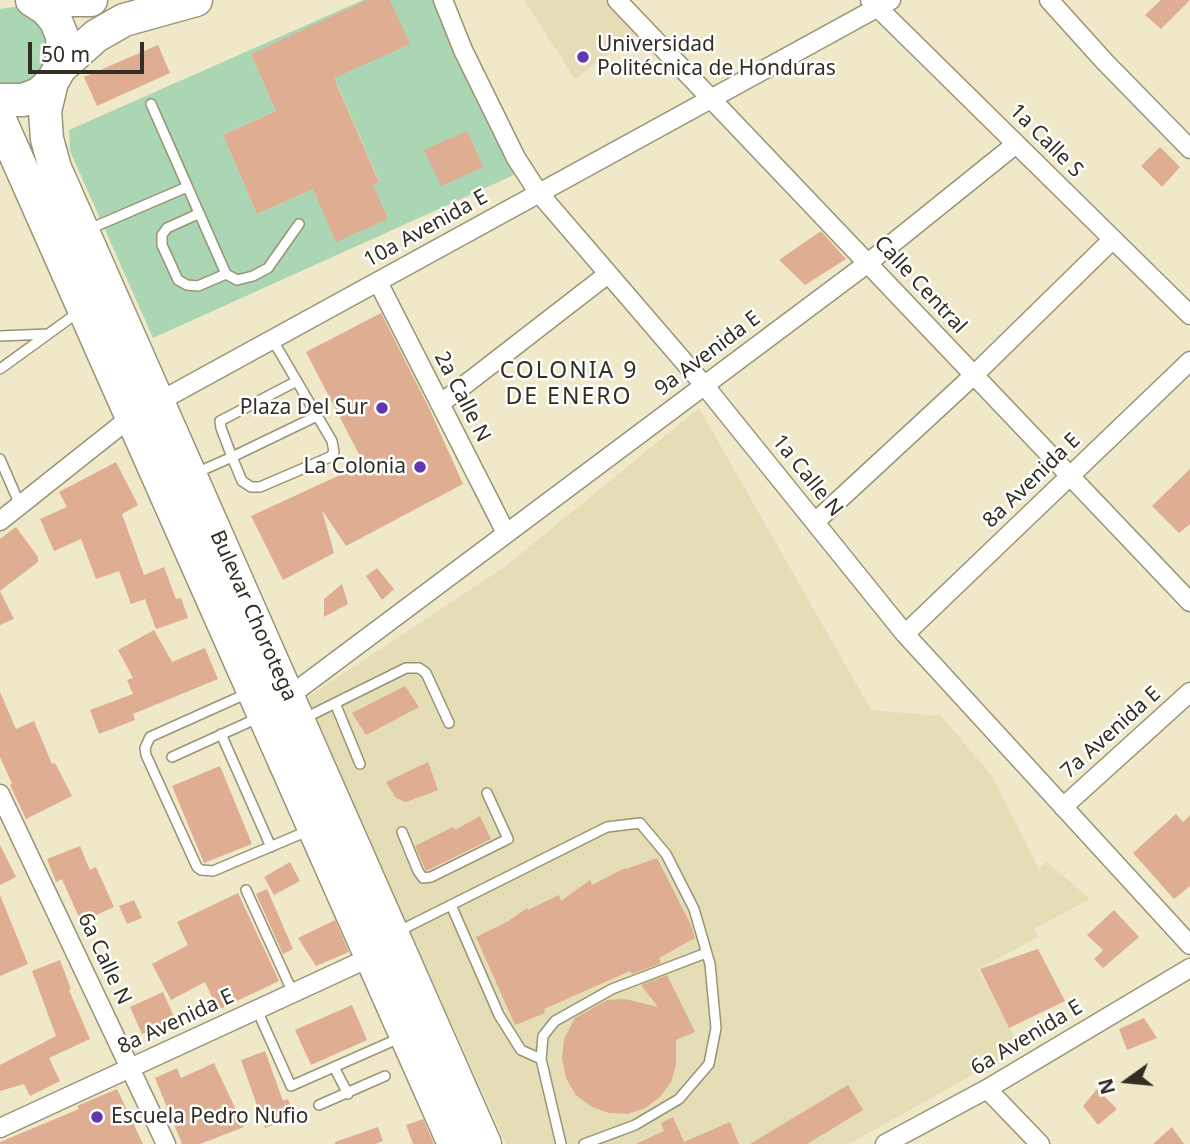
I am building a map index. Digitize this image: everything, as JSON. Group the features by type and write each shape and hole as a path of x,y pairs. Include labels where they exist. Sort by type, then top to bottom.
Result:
{"highway":[{"name":"Bulevar Chorotega","path":"56,0 46,9 56,21 62,36 63,52 45,111 47,139 55,168 191,476 276,706 313,829 454,1144"},
{"path":"0,100 23,100 39,93 96,36 124,20 196,0"},
{"name":"Bulevar Chorotega","path":"0,120 131,417 393,934 485,1144"}],"street":[{"name":"1a Calle N","path":"443,0 463,50 516,158 538,192 704,385 905,634 1190,945"},
{"name":"Calle Central","path":"617,0 1190,602"},
{"path":"1049,0 1190,149"},
{"name":"10a Avenida E","path":"0,522 131,417 712,99 879,2"},
{"name":"1a Calle S","path":"879,2 1016,144 1190,315"},
{"name":"9a Avenida E","path":"276,706 868,263 1016,144"},
{"path":"815,522 974,375 1113,239"},
{"path":"440,404 608,274"},
{"name":"2a Calle N","path":"378,282 506,533"},
{"name":"8a Avenida E","path":"905,634 1190,361"},
{"name":"7a Avenida E","path":"1063,807 1190,692"},
{"name":"6a Calle N","path":"0,794 166,1144"},
{"name":"8a Avenida E","path":"0,1128 370,957"},
{"name":"6a Avenida E","path":"886,1144 987,1089 1190,968"},
{"path":"987,1089 1040,1144"}],"lane":[{"path":"151,104 226,274 237,281 268,268 299,224"},
{"path":"83,232 187,187"},
{"path":"198,214 167,228 162,235 162,244 178,280 187,285 198,286 226,274"},
{"path":"0,369 84,308"},
{"path":"0,337 47,334"},
{"path":"272,339 297,381 317,416 332,440 334,452 330,457 260,487 251,487 242,481 220,428 220,421 297,381"},
{"path":"191,476 317,416"},
{"path":"0,458 20,505"},
{"path":"313,829 213,871 207,872 197,867 146,755 145,748 150,737 276,706 335,703 406,668 419,668 426,673 449,723"},
{"path":"335,703 360,764"},
{"path":"172,757 276,706"},
{"path":"221,734 271,847"},
{"path":"402,832 423,878 443,871 508,839 487,793"},
{"path":"393,934 607,827 640,823 666,854 694,909 710,964 716,1028 709,1064 679,1099 635,1125 584,1144"},
{"path":"246,890 293,993"},
{"path":"451,905 499,1015 520,1049 541,1059"},
{"path":"561,1144 541,1059 543,1036 555,1021 612,989 706,953"},
{"path":"257,1010 291,1086 405,1036"},
{"path":"334,1067 348,1094"},
{"path":"319,1105 385,1076"}],"shaded area":[{"name":"Universidad Politécnica de Honduras","path":"524,0 605,0 636,33 575,79"},
{"path":"699,408 871,710 941,716 992,776 1039,869 1047,862 1090,899 1034,929 1038,937 978,969 1020,1048 849,1144 506,1144 305,699 506,566"}],"green space":[{"path":"363,0 435,0 514,175 153,338 70,151 69,130","holes":["301,32 337,84 379,181 373,185 336,241 313,189 257,214 223,135 276,111 251,54"]},
{"path":"20,6 32,9 56,52 34,83 7,86 0,83 0,9"}],"building":[{"path":"367,0 390,0 410,44 334,78 379,182 373,185 388,219 336,242 313,189 257,214 223,135 276,111 251,54"},
{"path":"1161,0 1190,0 1161,29 1145,15"},
{"path":"158,45 170,73 97,106 84,77"},
{"path":"467,131 483,167 441,186 424,150"},
{"path":"1160,147 1180,167 1162,187 1141,166"},
{"path":"821,231 846,259 805,285 779,260"},
{"name":"Plaza Del Sur","path":"381,313 430,410 463,484 346,546 322,510 334,553 283,580 251,516 364,464 306,352"},
{"path":"116,462 138,505 122,514 144,575 164,567 176,599 181,598 188,618 156,629 145,599 131,604 119,571 96,579 81,539 54,551 40,519 67,507 59,492"},
{"path":"1190,469 1190,524 1179,533 1152,506"},
{"path":"16,527 38,557 38,562 0,591 0,539"},
{"path":"377,568 394,589 382,600 366,576"},
{"path":"342,584 348,604 324,617 324,599"},
{"path":"0,591 14,619 0,625"},
{"path":"154,630 172,662 205,648 218,679 133,714 135,720 99,734 90,710 133,694 127,680 133,678 118,650"},
{"path":"405,686 419,707 366,735 352,713"},
{"path":"0,692 16,729 34,721 52,764 55,763 72,796 26,819 0,757"},
{"path":"428,762 438,790 406,802 396,798 386,782"},
{"path":"220,766 252,844 204,863 172,786"},
{"path":"1176,814 1183,822 1190,815 1190,886 1174,899 1133,853"},
{"path":"480,816 491,839 426,871 415,846 453,827 455,830"},
{"path":"0,845 16,877 0,885"},
{"path":"80,846 90,870 96,867 114,907 81,922 62,879 56,882 47,859"},
{"path":"657,858 695,938 659,958 661,963 632,974 630,971 544,1009 545,1013 515,1025 476,937 507,922 527,908 528,910 559,895 561,901 590,880 592,885 625,868"},
{"path":"290,862 300,881 274,895 264,877"},
{"path":"267,889 293,949 283,954 256,894"},
{"path":"238,893 279,981 218,1010 205,982 171,1000 152,964 188,945 177,922"},
{"path":"0,895 28,964 0,976"},
{"path":"134,900 142,918 127,924 119,906"},
{"path":"1114,910 1139,937 1103,968 1094,959 1103,950 1087,935"},
{"path":"335,920 349,952 316,966 298,938"},
{"path":"1038,949 1065,1001 1009,1028 980,969"},
{"path":"60,960 71,989 69,990 90,1039 49,1058 60,1081 30,1096 24,1084 0,1091 0,1065 56,1036 32,971"},
{"path":"667,975 695,1032 676,1040 676,1065 671,1082 660,1097 645,1108 628,1114 609,1113 592,1107 576,1095 566,1078 562,1059 564,1039 575,1018 607,1000 625,999 658,1007 641,985"},
{"path":"163,992 175,1019 142,1034 130,1007"},
{"path":"352,1005 367,1040 311,1065 295,1030"},
{"path":"1144,1018 1157,1038 1127,1050 1119,1029"},
{"path":"265,1051 283,1101 288,1099 295,1117 265,1128 241,1060"},
{"path":"214,1063 244,1127 200,1144 182,1144 155,1078 177,1068 181,1078"},
{"path":"848,1085 863,1110 807,1144 750,1144"},
{"name":"Escuela Pedro Nufio","path":"117,1089 143,1144 0,1144 79,1109 77,1106"},
{"path":"1097,1089 1117,1109 1098,1125 1083,1106"},
{"path":"673,1117 684,1142 730,1122 739,1144 636,1144 664,1131 661,1123"},
{"path":"423,1119 434,1144 413,1144 406,1125"},
{"path":"378,1127 383,1141 376,1144 335,1144 335,1142"},
{"path":"1172,1127 1184,1144 1153,1144"}],"place":[{"name":"Universidad Politécnica de Honduras","path":"583,57"},
{"name":"Plaza Del Sur","path":"382,408"},
{"name":"La Colonia","path":"420,467"},
{"name":"Escuela Pedro Nufio","path":"97,1117"}],"district":[{"name":"COLONIA 9 DE ENERO","path":"569,384"}]}
